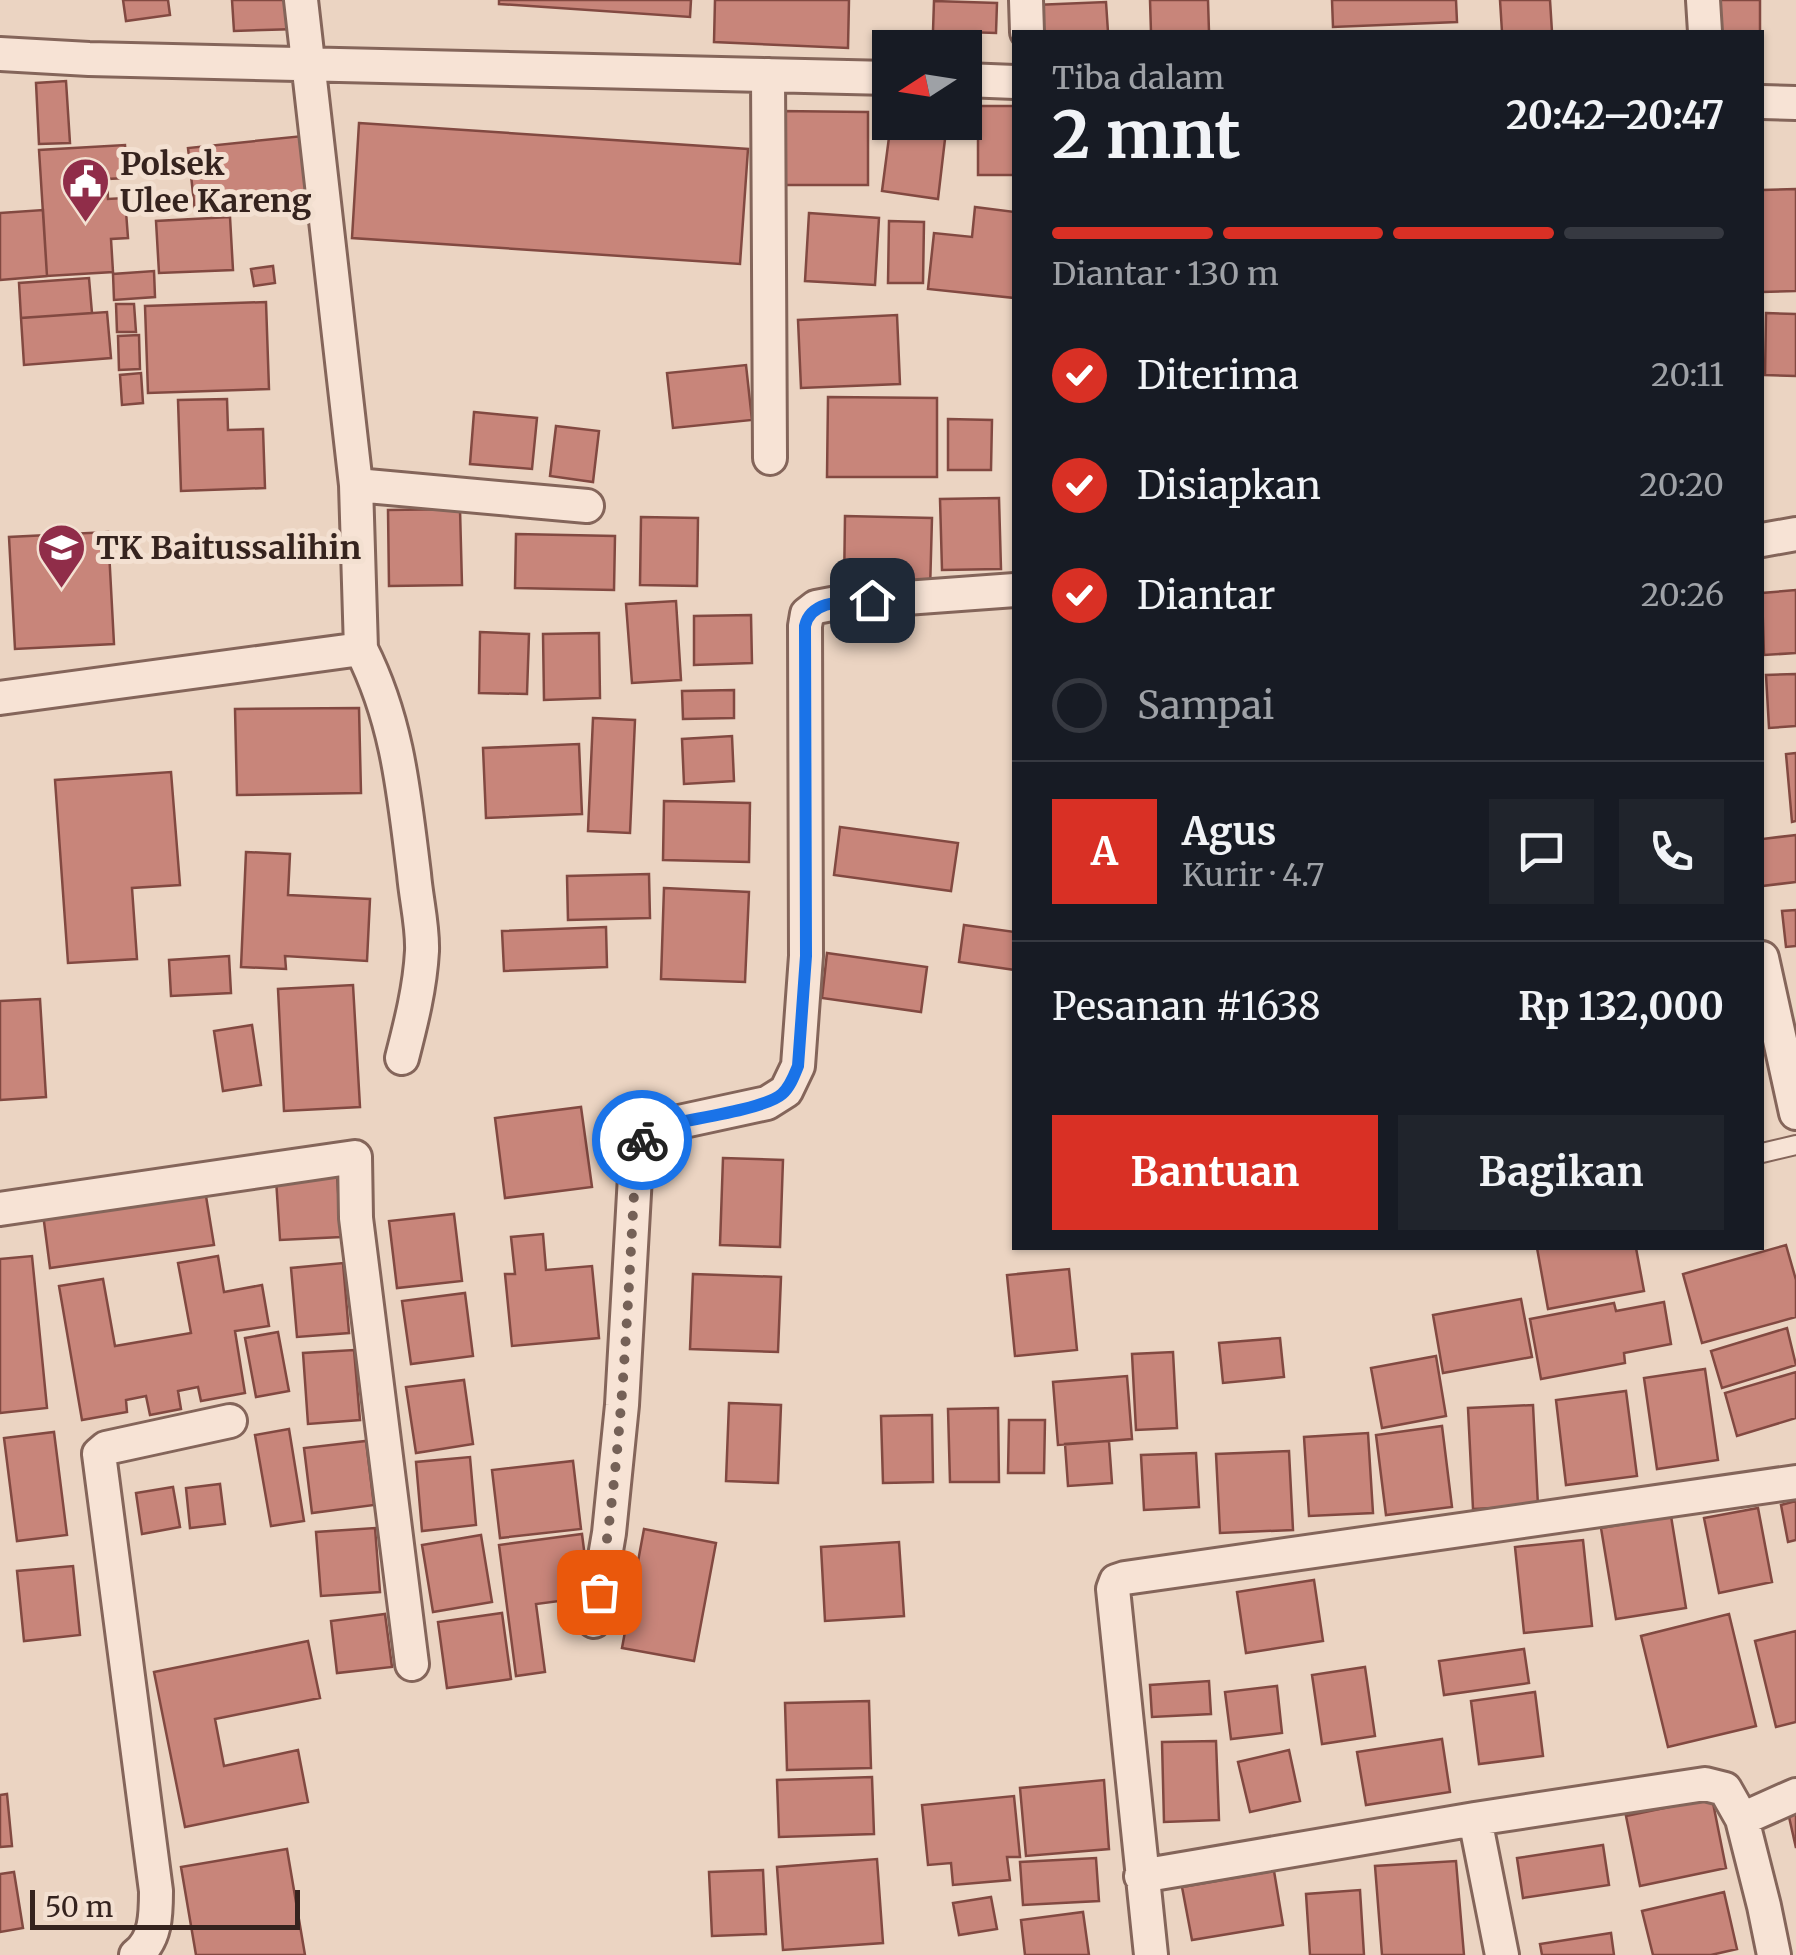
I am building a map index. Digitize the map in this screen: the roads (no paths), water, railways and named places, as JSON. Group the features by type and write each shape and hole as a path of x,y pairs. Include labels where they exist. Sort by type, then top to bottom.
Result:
{"street":[{"path":"301,0 356,485 361,649 380,690 395,739 422,949 414,1012 402,1058"},
{"path":"1026,0 1027,30"},
{"path":"1703,0 1705,30"},
{"path":"0,54 872,77"},
{"path":"768,74 770,458"},
{"path":"982,81 1012,82"},
{"path":"1764,102 1796,103"},
{"path":"356,485 586,506"},
{"path":"1764,540 1796,534"},
{"path":"594,1621 609,1533 622,1406 635,1176 643,1136 656,1127 768,1103 786,1090 798,1066 806,956 808,614 816,607 837,603 1012,590"},
{"path":"0,698 361,649"},
{"path":"1764,967 1796,1113"},
{"path":"0,1208 355,1157 356,1218 412,1664"},
{"path":"136,1955 152,1933 156,1890 99,1454 106,1448 230,1421"},
{"path":"1151,1955 1113,1589 1116,1582 1796,1482"},
{"path":"1141,1876 1705,1784 1726,1789 1742,1819 1774,1955"},
{"path":"1742,1819 1796,1795"},
{"path":"1474,1819 1502,1955"}],"lane":[{"path":"1764,1153 1796,1145"}],"place":[{"name":"Polsek Ulee Kareng","path":"85,224"},
{"name":"TK Baitussalihin","path":"61,590"}]}
